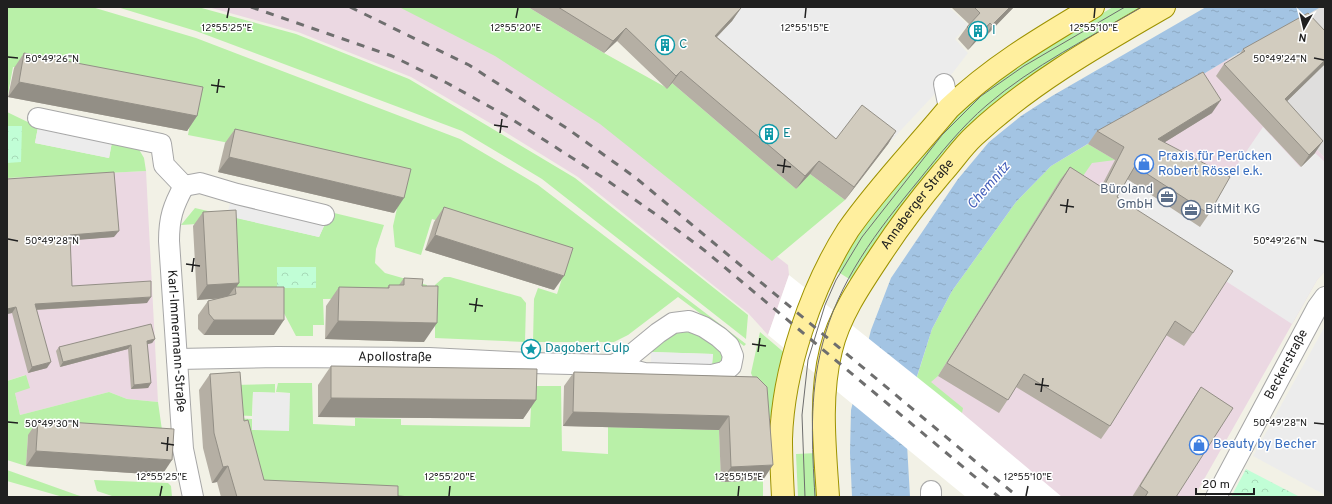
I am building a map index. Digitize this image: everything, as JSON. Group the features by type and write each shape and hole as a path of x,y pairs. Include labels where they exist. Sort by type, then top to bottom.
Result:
{"main road":[{"name":"Annaberger Straße","path":"828,497 824,429 825,389 830,352 835,335 855,296 905,218 972,138 1001,112 1037,85 1164,7"},
{"path":"783,497 781,439 784,407 803,323 827,267 849,230 949,108 1003,62 1081,10"}],"street":[{"path":"944,84 949,108"},
{"path":"38,118 161,144 164,165 184,186 200,184 324,215"},
{"name":"Karl-Immermann-Straße","path":"184,186 173,206 169,228 176,359 183,450 193,497"},
{"name":"Beckerstraße","path":"1216,497 1317,308 1325,298"},
{"name":"Apollostraße","path":"176,359 277,357 429,358 613,365 644,373 712,375 724,372 731,366 733,356 729,346 719,337 704,327 688,321 673,323 630,356 613,365"}],"shaded area":[{"path":"208,7 405,7 489,47 604,123 788,265 789,275 768,335 748,313 578,177 502,130 411,77 298,32"},
{"path":"718,7 949,7 968,25 955,39 968,53 944,84 888,144 853,118 827,152 706,48"},
{"path":"1321,7 1325,7 1325,158 1230,58"},
{"path":"1230,58 1325,158 1325,271 1317,280 1194,497 1044,497 912,392 1051,166"},
{"path":"38,127 112,142 109,158 35,143"},
{"path":"1263,127 1300,167 1315,153 1325,162 1325,271 1317,280 1292,324 1110,206 1126,179 1220,190"},
{"path":"146,171 158,402 127,399 109,392 20,415 15,393 25,375 7,381 7,178"},
{"path":"231,199 326,222 319,237 227,216"},
{"path":"1325,326 1325,495 1253,456"},
{"path":"651,352 713,354 711,375 651,373"},
{"path":"253,392 290,393 289,431 252,430"}],"green space":[{"path":"7,7 92,7 196,38 460,139 538,185 746,344 744,346 678,297 628,335 614,342 533,342 534,299 538,288 557,294 568,260 432,219 421,255 395,247 393,226 403,182 188,135 194,102 13,67 7,100"},
{"path":"117,7 198,7 296,34 409,79 575,178 748,315 746,339 542,179 462,131 196,31"},
{"path":"399,7 528,7 604,53 667,88 672,83 796,189 810,174 845,200 772,261 600,124 495,56"},
{"path":"1113,7 1154,7 1033,78 854,282 835,270 855,238 881,203 947,123 1020,62"},
{"path":"7,112 38,127 35,143 109,158 112,142 137,146 144,158 146,171 7,178"},
{"path":"7,126 22,126 21,162 7,163"},
{"path":"1088,144 1115,160 1092,163 1074,189 1060,180 938,376 931,382 963,408 962,413 916,380 932,329 952,291 1016,202 1051,166"},
{"path":"195,208 319,237 330,212 384,225 376,249 375,263 385,273 427,285 427,298 323,299 324,325 313,325 313,336 296,336 277,300 232,299 228,222 181,225"},
{"path":"277,267 316,267 316,288 277,288"},
{"path":"444,277 450,277 521,297 526,303 525,342 435,338 435,285"},
{"path":"688,325 727,356 711,375 713,354 651,352 653,347"},
{"path":"760,332 787,355 772,418 764,416 762,400 751,373"},
{"path":"26,375 30,388 15,393 20,415 109,392 127,399 158,402 164,444 28,435 26,466 7,460 7,381"},
{"path":"278,383 312,383 313,424 355,426 355,418 401,419 401,425 530,427 532,386 561,386 562,451 608,454 608,427 719,430 721,482 763,480 763,497 396,497 254,489 231,418 252,419 252,430 290,393 276,392"},
{"path":"275,384 275,393 253,392 252,416 231,415 233,385"},
{"path":"817,453 819,497 798,497 796,454"},
{"path":"1246,469 1300,497 1231,497"},
{"path":"7,470 84,497 63,497 7,481"},
{"path":"94,480 168,483 171,486 172,497 115,497 97,491"}],"water":[{"name":"Chemnitz","path":"1206,7 1321,7 1230,58 1051,166 1016,202 952,291 932,329 912,392 907,444 910,497 852,497 850,453 851,410 871,330 891,278 958,179 989,142 1021,116 1052,96"}],"pier":[{"path":"789,275 962,413 1062,497 966,497 768,335"}],"building":[{"path":"558,7 740,7 741,8 715,36 836,139 862,105 896,131 854,187 819,161 805,176 681,71 676,76 626,28 613,41"},
{"path":"974,7 1010,7 992,25 990,23 977,37 967,27 980,13"},
{"path":"1308,13 1325,31 1325,60 1285,99 1323,141 1309,155 1224,64 1245,51 1243,49"},
{"path":"24,53 203,87 197,116 19,82"},
{"path":"1203,72 1221,100 1158,139 1230,177 1209,214 1135,166 1117,197 1233,271 1193,333 1175,321 1110,426 1024,374 1008,400 947,363 1070,167 1103,188 1124,147 1097,131"},
{"path":"235,129 411,169 404,198 229,157"},
{"path":"114,172 119,231 70,235 72,286 151,281 151,297 35,304 51,362 32,367 16,307 7,309 7,179"},
{"path":"444,207 573,248 564,276 435,235"},
{"path":"236,210 239,283 207,285 203,212"},
{"path":"404,278 423,279 422,286 438,286 437,323 338,321 339,287 389,288 389,285 404,285"},
{"path":"235,287 284,287 284,320 214,320 209,314 208,301 236,294"},
{"path":"151,324 155,339 147,341 151,383 134,385 131,345 63,362 59,347"},
{"path":"331,366 537,369 536,400 331,398"},
{"path":"240,372 244,421 248,420 264,480 398,486 398,496 411,497 237,497 228,466 223,467 214,433 210,374"},
{"path":"574,372 757,377 767,387 773,465 731,467 729,416 573,412"},
{"path":"1201,387 1233,408 1176,497 1145,497 1148,492 1140,486"},
{"path":"38,420 174,429 172,460 36,451"}],"tram line":[{"path":"805,497 802,415 808,360 825,305 836,280 862,237 942,135 981,96 1024,66 1125,7"},
{"path":"815,497 812,421 815,384 822,346 829,322 838,300 849,278 874,238 903,199 951,141 977,113 1023,77 1142,7"}],"railway":[{"path":"251,7 392,56 447,83 510,118 605,179 704,250 999,497"},
{"path":"350,7 469,65 568,129 636,178 1018,497"}],"place":[{"name":"I","path":"978,31"},
{"name":"C","path":"665,45"},
{"name":"E","path":"769,134"},
{"name":"Praxis für Perücken Robert Rössel e.k.","path":"1144,164"},
{"name":"Büroland GmbH","path":"1167,197"},
{"name":"BitMit KG","path":"1191,210"},
{"name":"Dagobert Culp","path":"531,349"},
{"name":"Beauty by Becher","path":"1199,445"}]}
